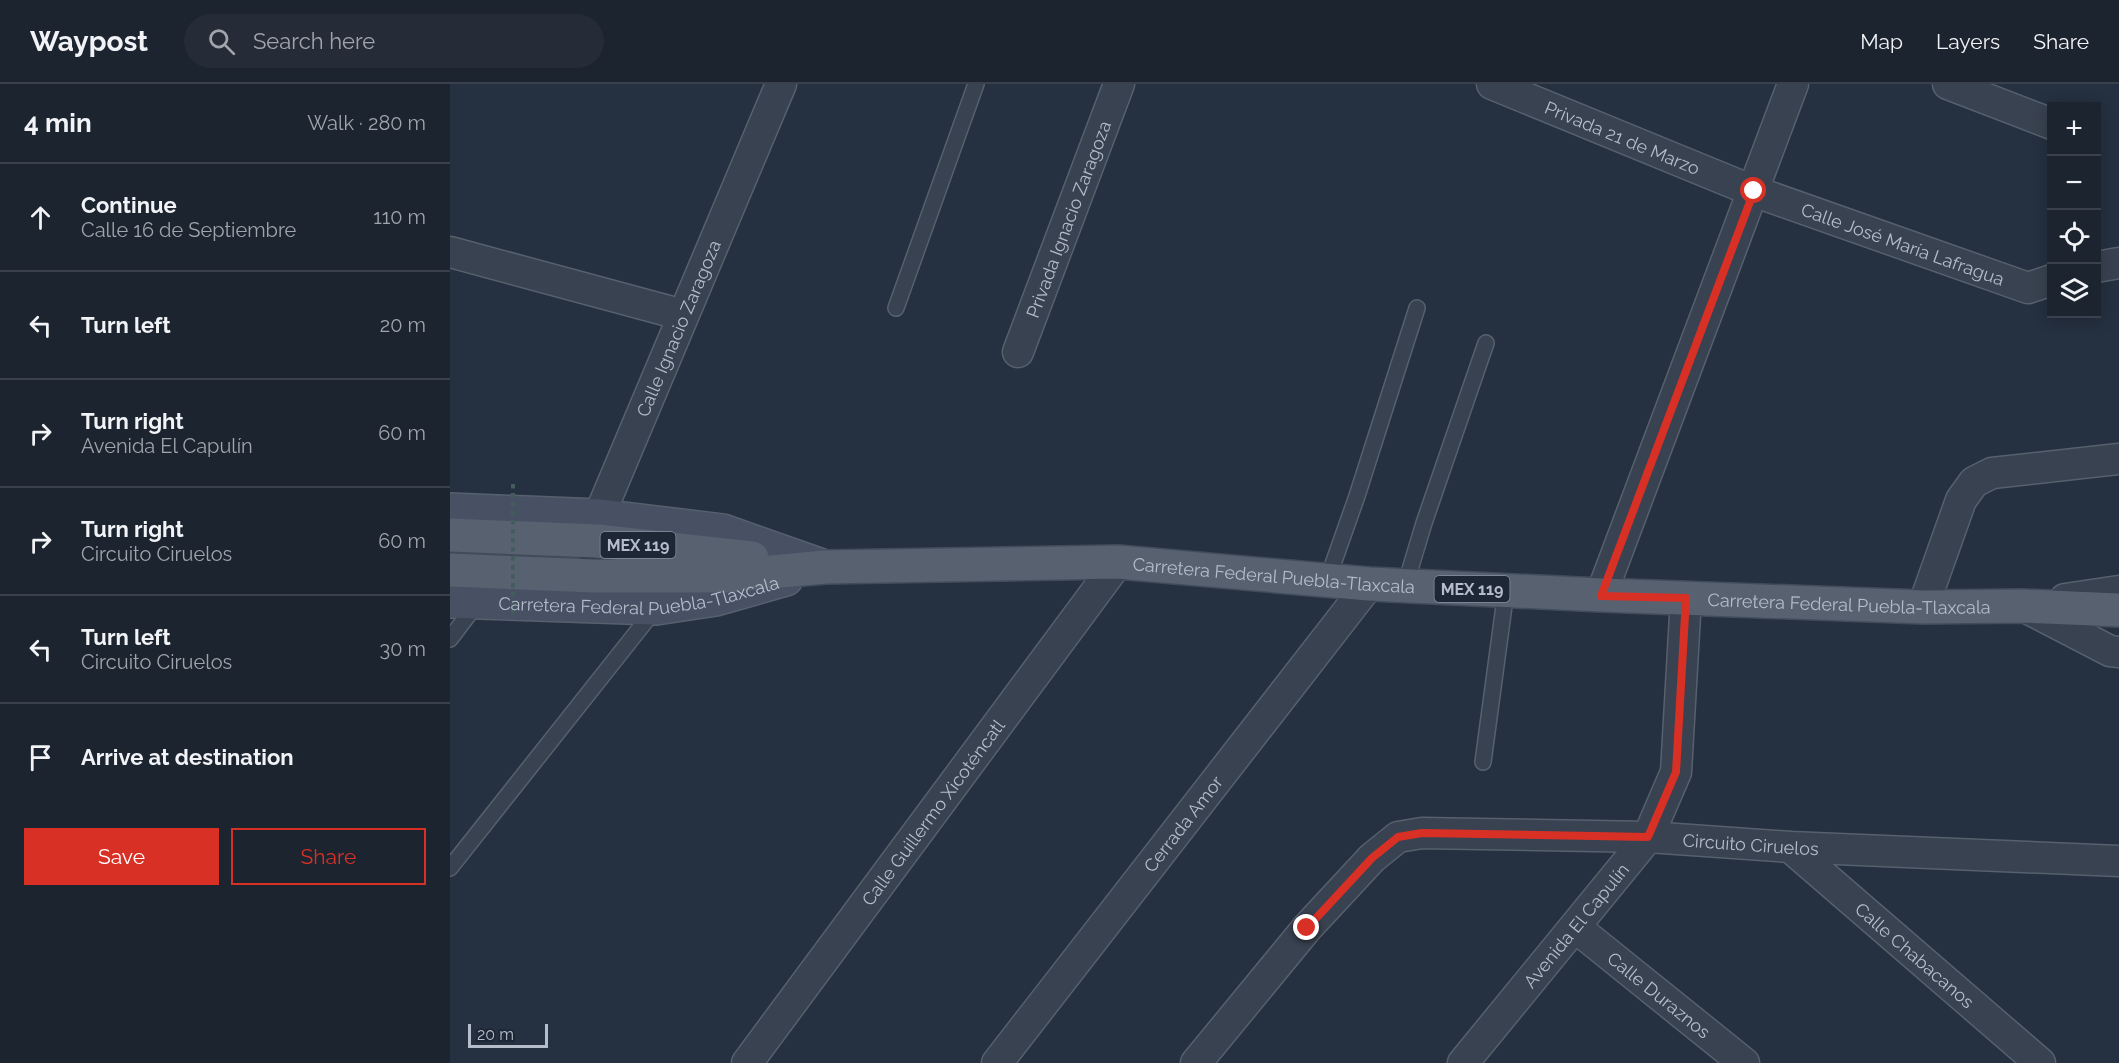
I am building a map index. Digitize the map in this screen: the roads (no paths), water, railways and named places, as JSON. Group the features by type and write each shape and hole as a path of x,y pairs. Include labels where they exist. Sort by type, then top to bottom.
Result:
{"main road":[{"name":"Carretera Federal Puebla-Tlaxcala","path":"450,510 598,528 825,567"},
{"name":"Carretera Federal Puebla-Tlaxcala","path":"450,535 598,528"},
{"name":"Carretera Federal Puebla-Tlaxcala","path":"450,570 594,576 726,576 825,567 1118,562 1370,584 1601,596 1923,607 2023,606 2119,610"},
{"name":"Carretera Federal Puebla-Tlaxcala","path":"464,601 656,608 716,599 825,567"}],"street":[{"name":"Calle Ignacio Zaragoza","path":"594,576 598,528 683,315 781,84"},
{"name":"Privada Ignacio Zaragoza","path":"1018,352 1119,84"},
{"name":"Privada 21 de Marzo","path":"1492,84 1754,191"},
{"path":"1601,596 1793,84"},
{"path":"1948,84 2047,122"},
{"name":"Calle José María Lafragua","path":"1754,191 2028,288 2047,282"},
{"path":"450,252 683,315"},
{"path":"2101,266 2119,263"},
{"path":"1923,607 1961,500 1974,482 1992,473 2119,459"},
{"name":"Calle Guillermo Xicoténcatl","path":"747,1063 1118,562"},
{"name":"Cerrada Amor","path":"997,1063 1370,584"},
{"path":"2023,606 2119,591"},
{"name":"Avenida El Capulín","path":"1463,1063 1648,837 1676,772 1686,598"},
{"path":"2023,606 2110,651 2119,652"},
{"name":"Circuito Ciruelos","path":"1196,1063 1307,928 1372,858 1398,837 1422,833 1648,837 1790,847 2119,861"},
{"name":"Calle Chabacanos","path":"1790,847 2040,1063"},
{"name":"Calle Duraznos","path":"1575,927 1744,1063"}],"lane":[{"path":"896,308 976,84"},
{"path":"1327,580 1418,308"},
{"path":"1405,586 1424,523 1486,343"},
{"path":"1483,762 1506,591"},
{"path":"450,639 464,601"},
{"path":"450,868 656,608"}]}
